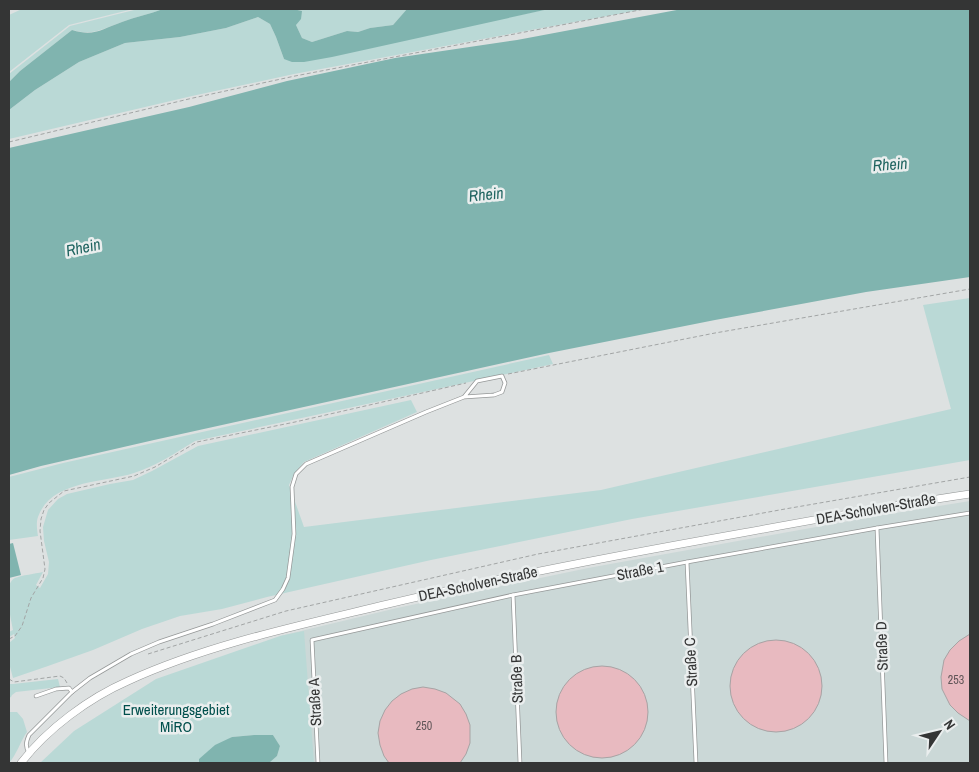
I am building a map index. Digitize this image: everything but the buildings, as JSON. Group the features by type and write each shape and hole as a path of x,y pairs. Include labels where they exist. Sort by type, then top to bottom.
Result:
{"street":[{"name":"DEA-Scholven-Straße","path":"22,763 29,753 51,732 97,697 125,682 194,654 283,629 443,591 543,570 970,494"}],"lane":[{"path":"29,753 26,742 29,735 70,690 131,654 275,600 288,578 294,534 292,487 296,474 306,464 426,412 464,398 494,395 502,392 505,383 502,376 477,380 464,398"},
{"name":"Straße 1","path":"312,640 513,595 687,562 970,513"},
{"name":"Straße D","path":"877,528 886,763"},
{"name":"Straße C","path":"687,562 696,763"},
{"name":"Straße B","path":"513,595 520,763"},
{"name":"Straße A","path":"312,640 318,763"},
{"path":"36,696 56,689 70,690"}],"path":[{"path":"9,142 295,76 645,9"},
{"path":"502,376 715,333 970,289"},
{"path":"9,639 15,636 22,626 31,598 43,578 45,569 40,531 44,510 49,503 64,491 134,476 155,467 197,442 477,380"},
{"path":"143,656 286,610 538,554 970,477"},
{"path":"9,679 14,682 60,676 66,680 70,690"}],"shaded area":[{"path":"970,501 970,763 280,763 280,636 397,608 588,568"}],"green space":[{"path":"22,9 133,9 69,25 9,72 9,15"},
{"path":"138,9 163,9 98,31 80,32 72,30 9,82 9,74 70,26"},
{"path":"293,9 407,9 393,25 370,28 358,32 347,31 312,42 302,38 296,25 302,11"},
{"path":"549,9 645,9 294,74 9,139 9,110 35,90 79,62 125,43 180,37 226,28 258,17 270,24 284,59"},
{"path":"970,298 970,460 632,519 431,560 222,609 180,616 142,629 93,650 13,678 9,663 9,643 15,638 14,634 9,637 9,632 13,630 8,602 9,587 15,578 43,572 36,585 40,588 48,574 49,562 43,527 48,510 58,499 67,494 133,480 198,446 411,400 417,412 304,462 294,474 289,485 304,527 601,490 951,409 923,305"},
{"path":"549,355 553,364 195,441 165,459 134,473 66,489 54,496 45,505 37,519 38,536 9,540 9,477 63,463"},
{"name":"Erweiterungsgebiet MiRO","path":"304,631 314,763 269,763 277,756 280,746 273,735 254,735 232,737 199,759 199,763 40,763 74,731 156,679 280,636"},
{"path":"58,679 60,687 16,692 9,698 9,682 13,684"},
{"path":"9,712 17,712 23,719 27,732 9,763"}],"water":[{"path":"163,9 293,9 302,11 301,19 296,25 302,38 312,42 347,31 358,32 370,28 393,25 407,9 549,9 304,62 292,62 284,59 270,24 258,17 226,28 180,37 125,43 79,62 35,90 9,110 9,82 72,30 86,33 98,31"},
{"name":"Rhein","path":"682,9 970,9 970,277 866,292 549,353 154,440 9,475 9,148 189,107 287,81 395,58 517,40"},
{"path":"13,543 21,575 9,578 9,544"},
{"path":"273,735 280,746 277,756 269,763 199,763 199,759 215,745 232,737"}]}
